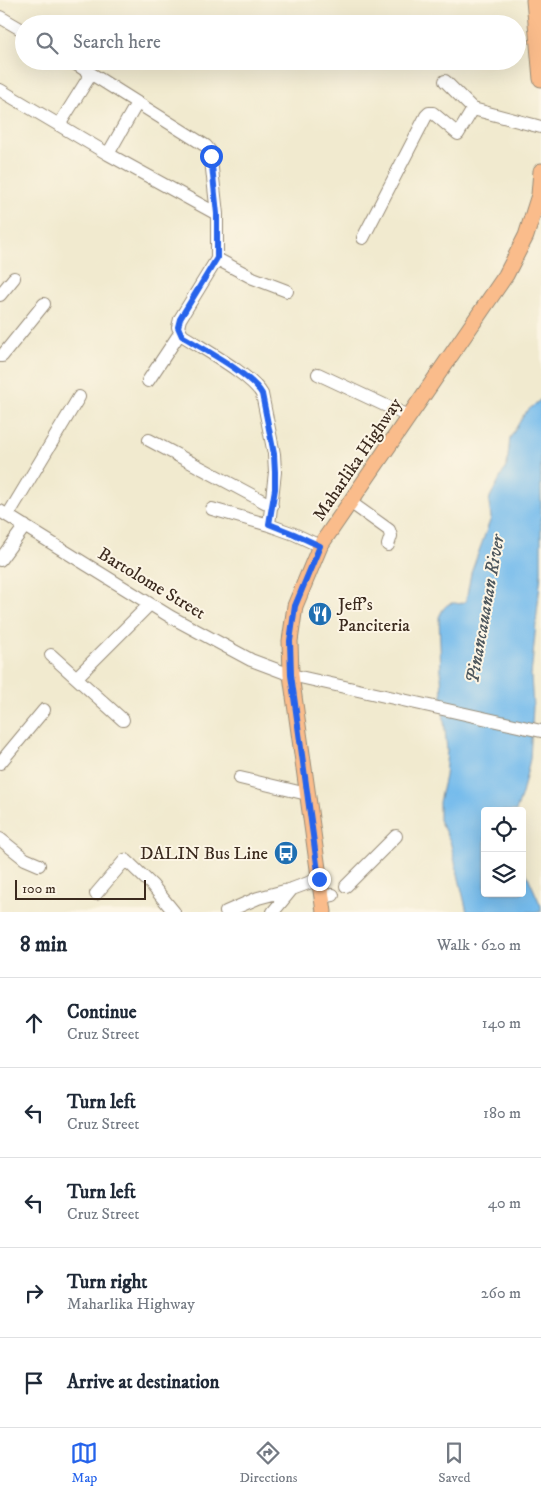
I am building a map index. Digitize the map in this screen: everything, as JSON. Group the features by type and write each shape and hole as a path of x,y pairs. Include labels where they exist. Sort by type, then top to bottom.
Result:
{"main road":[{"path":"534,0 541,79"},
{"name":"Maharlika Highway","path":"326,901 319,879 291,675 290,641 295,606 320,546 506,275 526,236 539,196 541,171"}],"street":[{"path":"0,17 15,26"},
{"path":"85,70 206,146 211,156 217,214 217,258 180,319 178,327 180,333 258,386 262,394 274,454 275,472 269,524"},
{"path":"59,125 91,74"},
{"path":"445,81 473,109 541,127"},
{"path":"0,90 108,154 217,214"},
{"path":"108,154 137,103"},
{"path":"363,238 426,116 433,113 458,134 473,109"},
{"path":"217,258 253,278 287,291"},
{"path":"0,295 14,278"},
{"path":"0,356 2,356 44,304"},
{"path":"148,381 180,333"},
{"path":"318,374 408,416"},
{"path":"4,513 79,397"},
{"path":"149,440 272,506"},
{"path":"350,502 389,530 391,536 388,545"},
{"path":"212,509 269,524 320,546"},
{"name":"Bartolome Street","path":"4,513 150,604 251,660 291,675 541,731"},
{"path":"0,560 25,526"},
{"path":"77,677 150,604"},
{"path":"51,656 77,677 123,720"},
{"path":"0,763 44,710"},
{"path":"240,778 307,794"},
{"path":"346,886 396,836"},
{"path":"0,839 25,859 39,865"},
{"path":"96,894 125,860 152,885 174,912"},
{"path":"226,912 258,898 292,889 319,879"},
{"path":"273,912 292,889"}],"water":[{"name":"Pinancauanan River","path":"541,399 541,572 531,676 533,707 530,759 517,807 481,807 481,897 526,897 526,872 541,906 541,912 467,912 450,841 439,820 439,802 445,776 447,750 442,700 439,617 444,608 449,604 459,604 466,601 471,573 491,518 490,497 507,465 510,438 525,413"}],"place":[{"name":"Jeff's Panciteria","path":"320,614"},
{"name":"DALIN Bus Line","path":"286,853"}],"route":[{"path":"211,156 217,214 217,258 180,319 178,327 182,336 258,386 267,415 274,454 275,489 269,524 320,546 295,606 290,641 291,675 319,879"}]}
